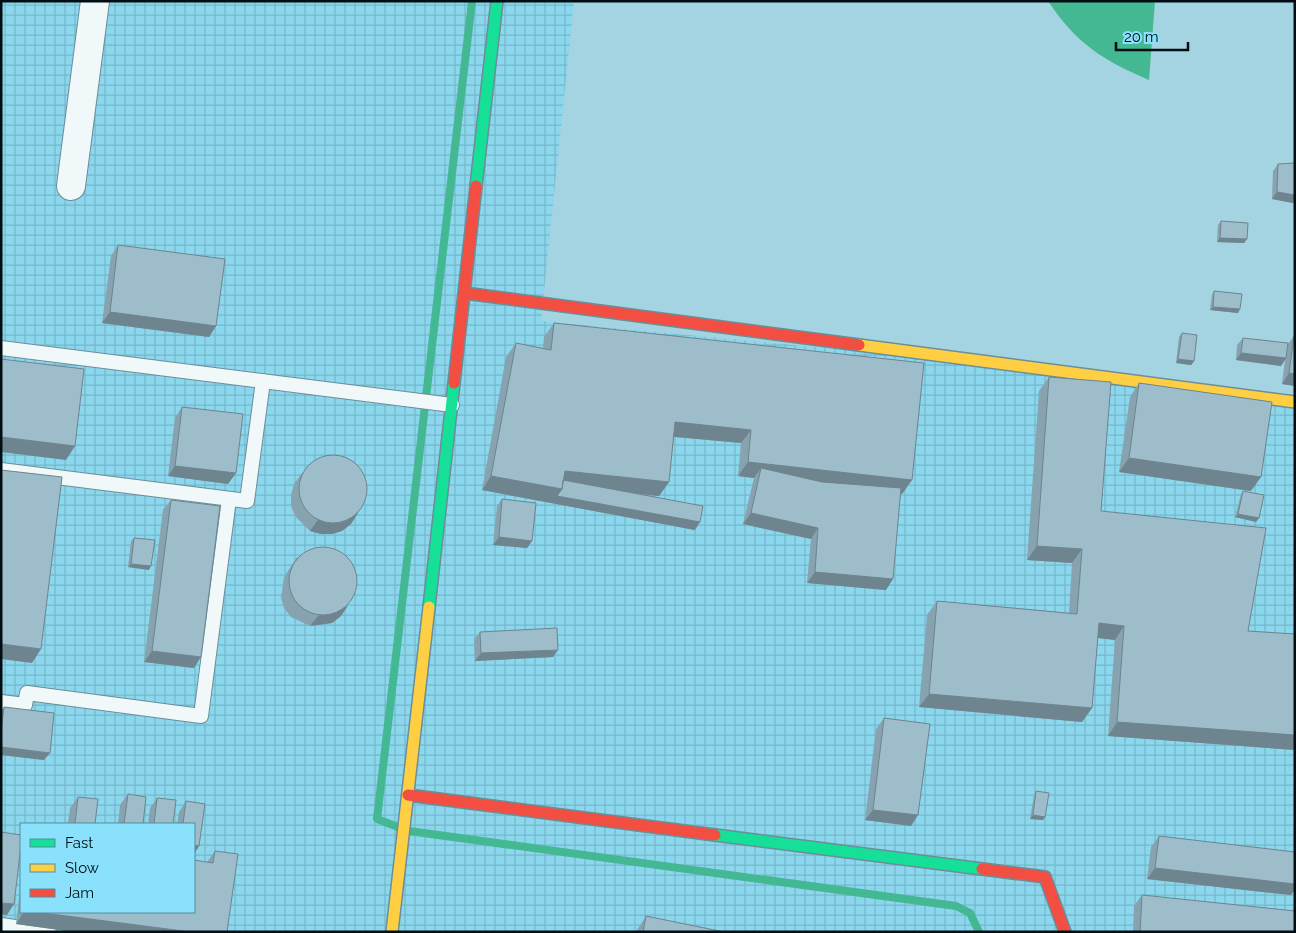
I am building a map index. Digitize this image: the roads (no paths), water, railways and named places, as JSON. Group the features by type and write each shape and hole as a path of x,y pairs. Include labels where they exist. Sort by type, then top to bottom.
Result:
{"street":[{"path":"72,186 95,1"},
{"path":"392,932 497,1"},
{"path":"464,293 1295,402"},
{"path":"408,795 1045,876 1065,932"}],"lane":[{"path":"1,348 452,405"},
{"path":"1,470 248,501 263,381"},
{"path":"1,702 25,705 27,694 201,716 229,499"},
{"path":"1,925 49,932"}],"waterway":[{"path":"398,827 377,819 472,1"},
{"path":"409,831 956,906 970,913 979,932"}]}
